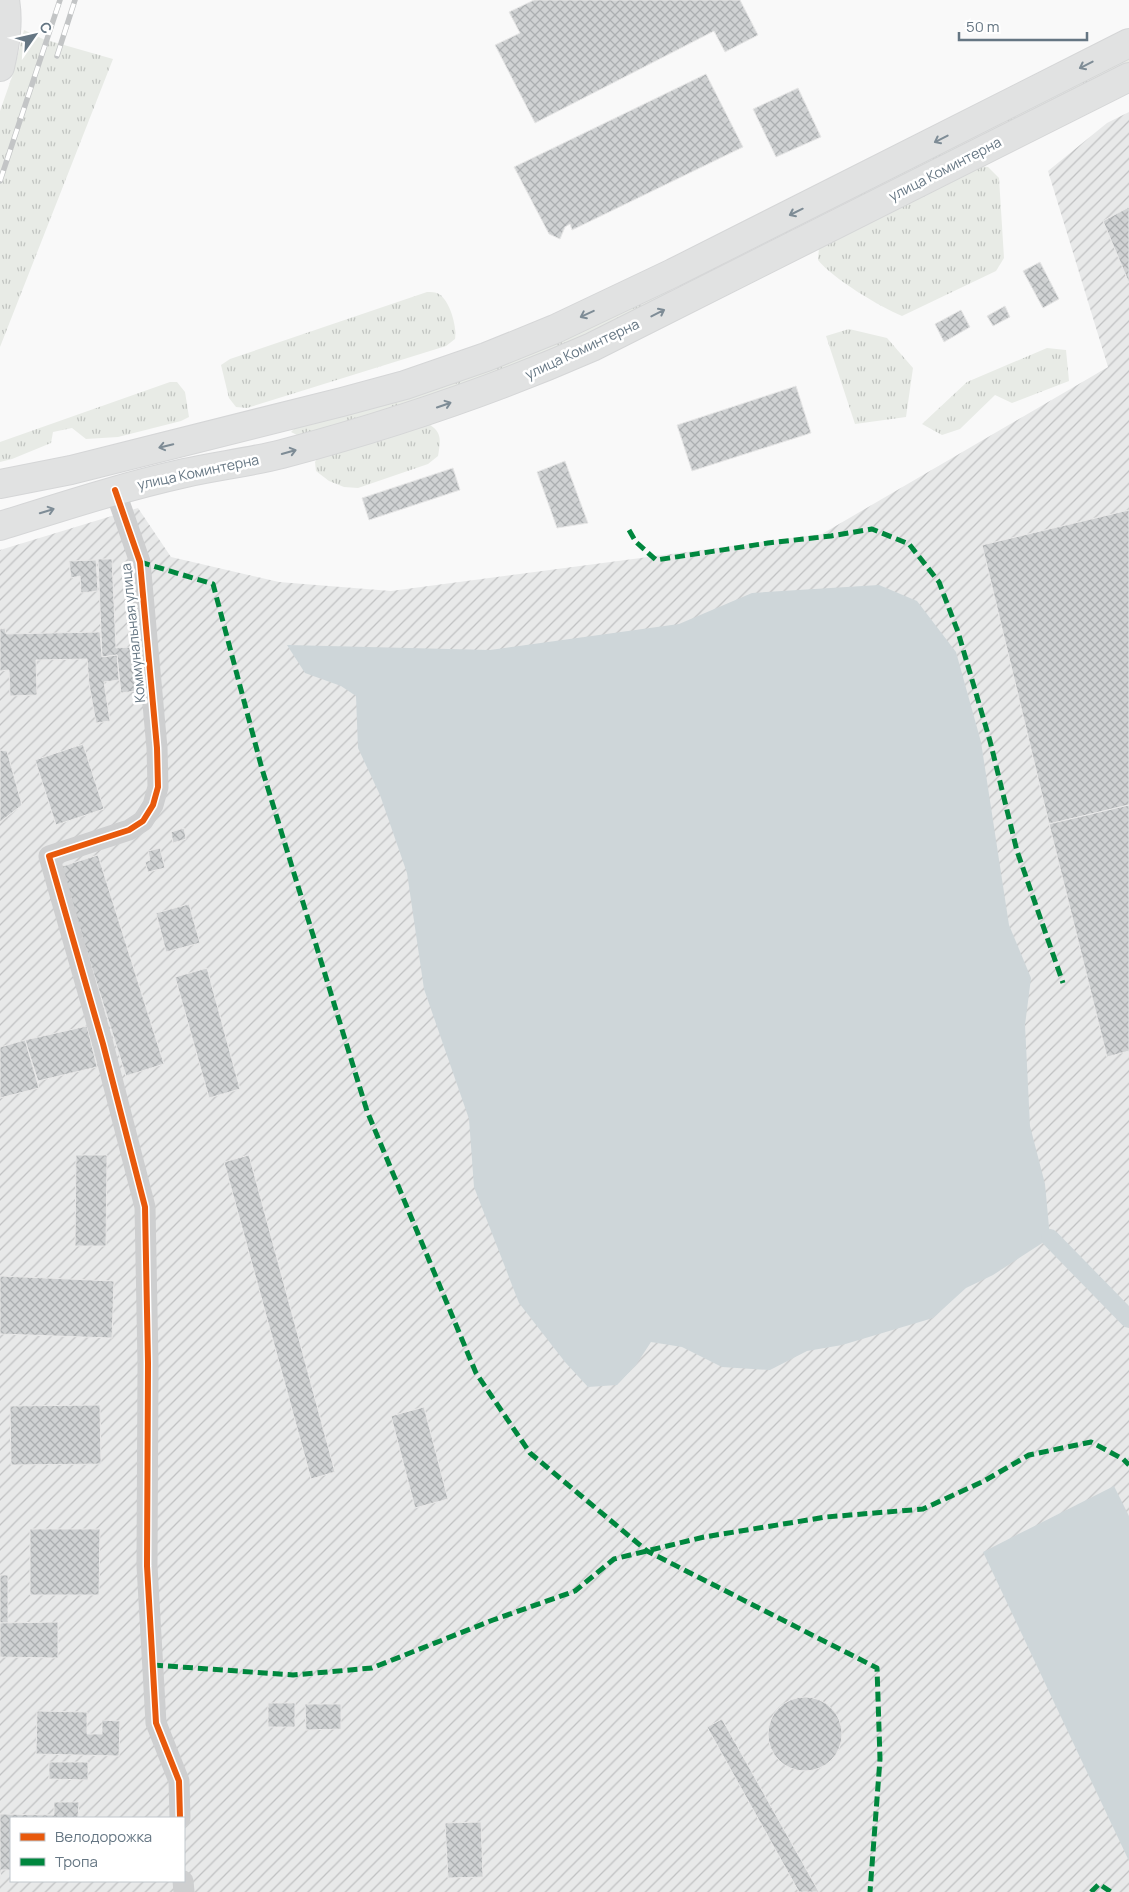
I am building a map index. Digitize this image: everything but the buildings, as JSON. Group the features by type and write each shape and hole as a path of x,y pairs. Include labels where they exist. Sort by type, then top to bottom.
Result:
{"main road":[{"path":"0,67 5,42 7,12 5,0"},
{"name":"улица Коминтерна","path":"0,484 71,470 405,385 443,373 538,336 673,274 1129,43"},
{"name":"улица Коминтерна","path":"0,526 115,490 185,473 282,454 442,406 547,366 592,347 1129,77"},
{"path":"673,274 686,299"}],"street":[{"name":"Коммунальная улица","path":"115,490 140,562 157,748 158,788 153,805 143,820 128,830 49,856 103,1044 145,1207 148,1364 147,1575 156,1723 178,1781 180,1817"}],"shaded area":[{"path":"1129,112 1129,1892 0,1892 0,550 138,508 171,557 279,582 391,591 822,534 1108,367 1048,171 1107,123"},
{"path":"879,585 917,601 956,652 981,742 1009,925 1031,978 1025,1025 1030,1126 1045,1184 1050,1238 993,1275 966,1288 933,1318 842,1345 807,1351 770,1370 722,1367 682,1347 651,1342 636,1365 617,1385 588,1387 565,1362 519,1303 474,1187 469,1119 424,989 407,873 380,795 358,748 356,696 341,686 305,673 287,645 490,650 679,624 752,593"},
{"path":"1114,1486 1129,1516 1129,1861 983,1552"}],"green space":[{"path":"24,30 43,39 113,59 0,347 0,111 13,74"},
{"path":"1129,54 1129,64 698,280 695,276"},
{"path":"980,166 988,167 999,178 1004,258 996,271 902,316 857,291 834,275 818,260 819,247"},
{"path":"668,288 672,293 629,317 528,361 393,410 308,433 297,435 291,432 297,426"},
{"path":"427,292 438,293 443,297 452,315 455,339 446,346 247,408 236,407 229,398 221,365 230,359"},
{"path":"849,329 887,338 913,368 906,417 855,424 826,336"},
{"path":"1047,348 1066,350 1069,381 1012,403 995,395 960,429 942,435 922,424 967,382"},
{"path":"170,382 177,382 185,392 189,417 181,421 118,437 86,439 72,428 53,432 51,443 0,462 0,442"},
{"path":"425,422 435,429 440,440 438,456 428,464 358,488 344,487 329,481 316,471 315,462 319,456"}],"waterway":[{"path":"1050,1238 1129,1319"}],"railway":[{"path":"0,181 60,0"},
{"path":"57,56 75,0"}],"marked path":[{"path":"629,530 636,542 656,560 872,529 909,544 939,582 958,632 990,741 1017,851 1063,983"},
{"path":"140,562 213,584 262,769 367,1111 476,1373 530,1453 647,1551 877,1668 880,1759 870,1892"},
{"path":"153,1665 293,1675 372,1668 493,1620 575,1591 614,1559 704,1537 826,1517 923,1509 984,1481 1029,1455 1091,1442 1123,1459 1129,1465"},
{"path":"1091,1892 1099,1884 1111,1892"}],"cycle path":[{"path":"115,490 140,562 157,748 158,787 153,805 143,821 129,830 49,856 103,1044 145,1207 148,1363 147,1566 156,1723 179,1781 180,1817"}]}
